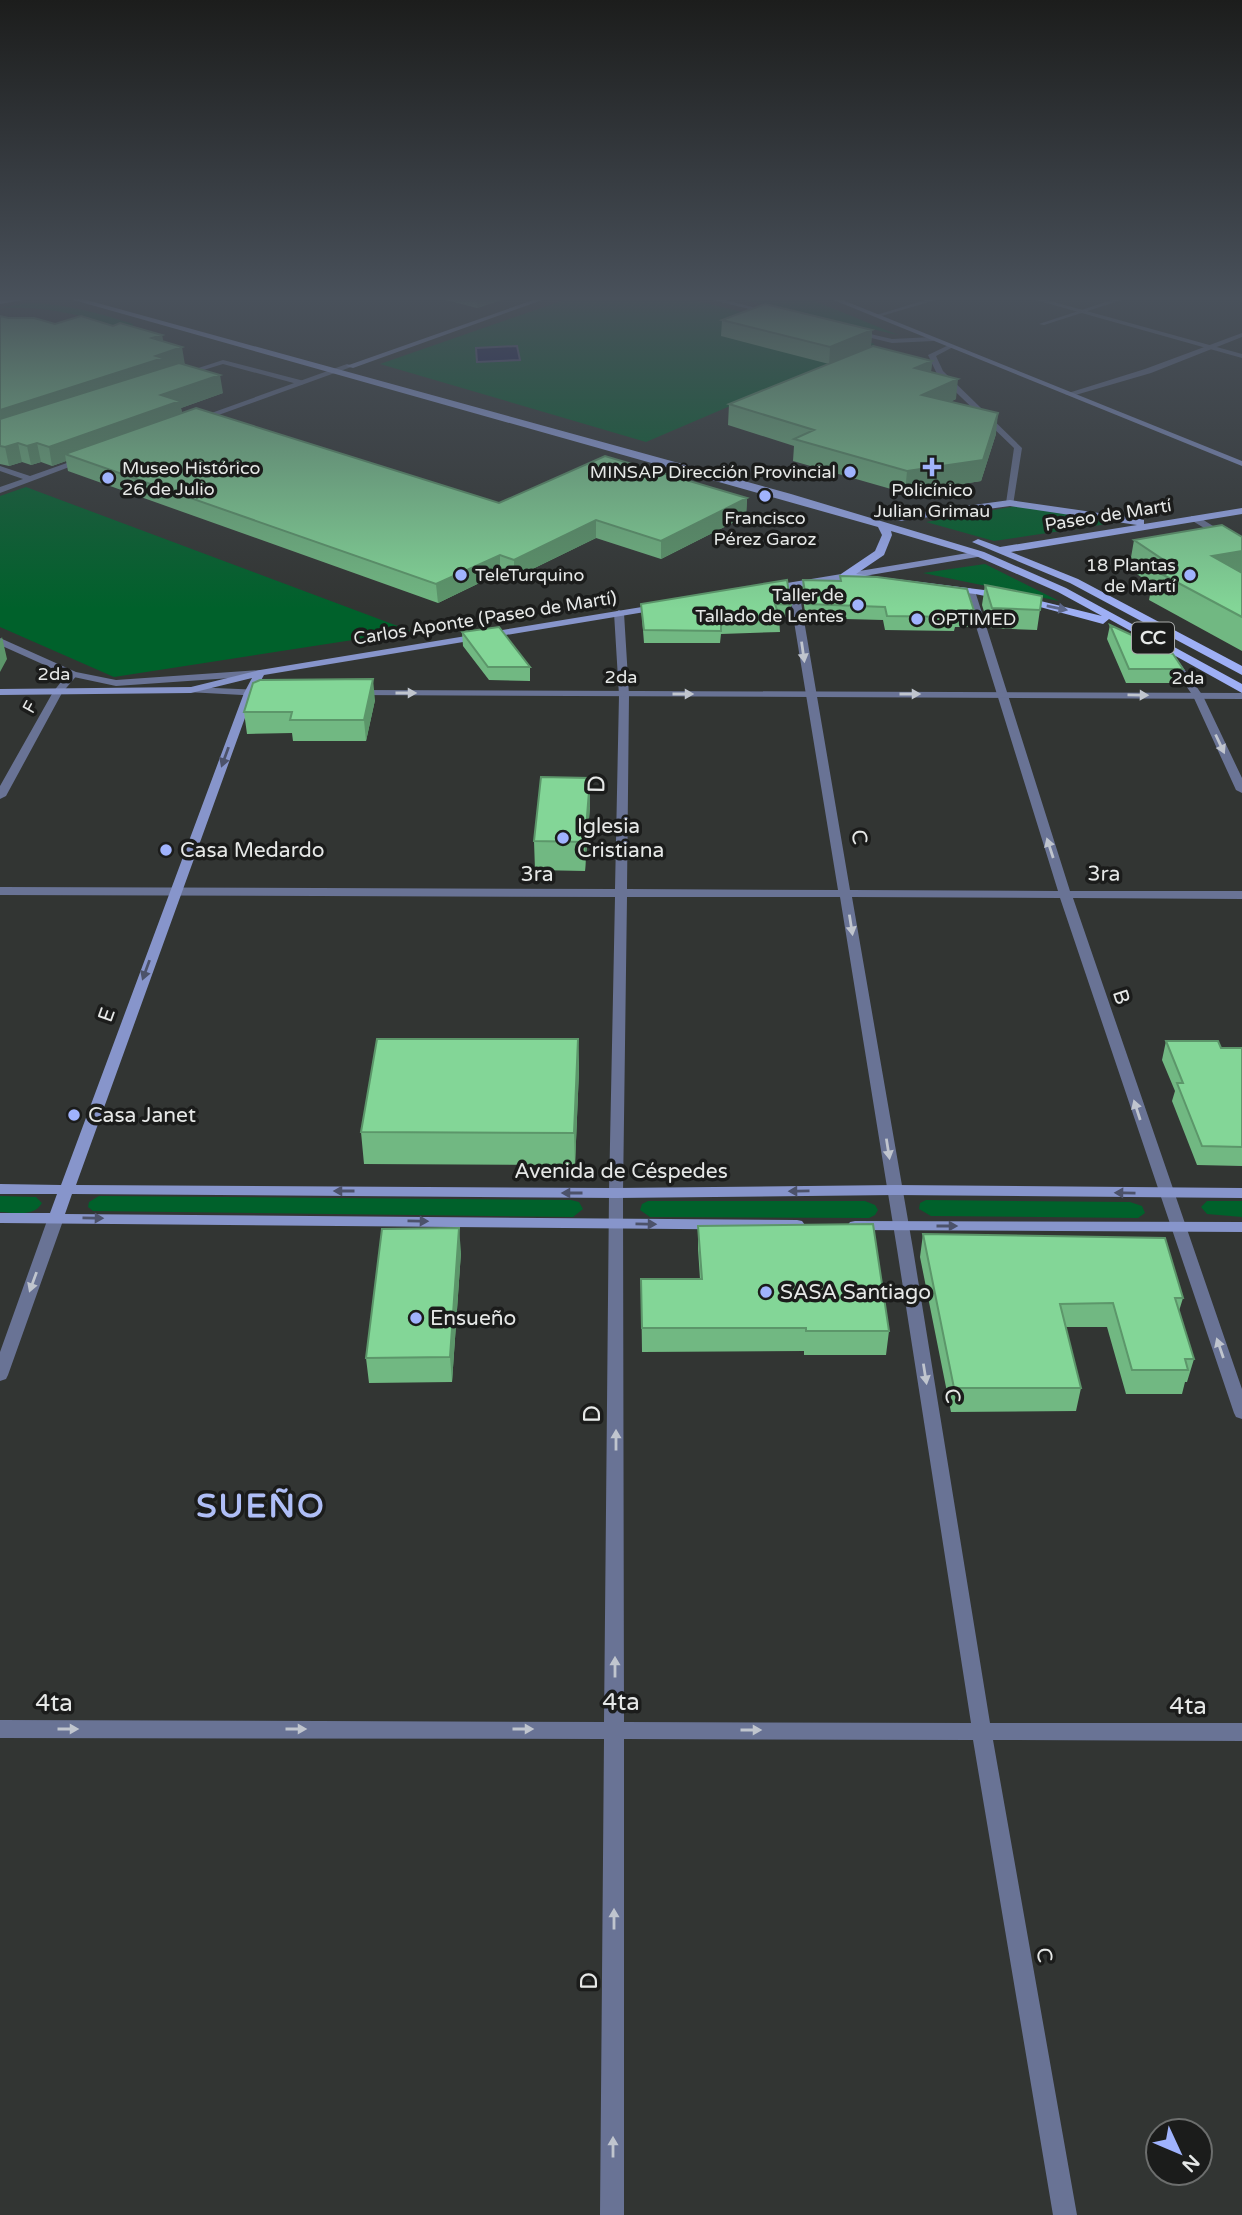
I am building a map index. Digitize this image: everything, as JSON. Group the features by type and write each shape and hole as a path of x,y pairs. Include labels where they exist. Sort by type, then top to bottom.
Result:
{"main road":[{"name":"CC","path":"447,402 980,554 1062,590 1242,689"},
{"name":"CC","path":"482,402 900,518 1002,550 1074,582 1238,666"},
{"path":"1090,402 1242,464"},
{"path":"900,518 1010,503 1157,524"},
{"name":"Paseo de Martí","path":"980,554 1242,511"},
{"path":"845,576 880,553 887,535 883,525"},
{"path":"1074,582 1053,568 1045,553 1080,537"},
{"path":"753,591 980,554"},
{"path":"845,576 912,582 1066,609 1147,635"},
{"name":"Carlos Aponte (Paseo de Martí)","path":"260,673 673,604"},
{"path":"191,690 260,673"},
{"name":"E","path":"56,1218 248,692 260,673"},
{"name":"2da","path":"0,692 191,690"},
{"name":"Avenida de Céspedes","path":"0,1189 1242,1193"},
{"path":"0,1218 807,1225"},
{"path":"834,1225 1242,1227"}],"street":[{"path":"190,423 247,402"},
{"path":"971,402 1018,448 1010,503"},
{"path":"0,489 91,457"},
{"path":"0,468 30,479"},
{"path":"1194,518 1242,548"},
{"name":"C","path":"793,585 901,1226 982,1732 1065,2215"},
{"name":"B","path":"970,592 1065,893 1242,1413"},
{"name":"D","path":"612,2215 618,1223 616,1193 624,695 619,613"},
{"name":"Carlos Aponte (Paseo de Martí)","path":"0,641 73,674 116,683 260,673"},
{"path":"1161,643 1198,696 1242,790"},
{"name":"F","path":"0,796 58,692 73,674"},
{"name":"2da","path":"191,690 276,693"},
{"name":"2da","path":"346,693 1242,696"},
{"name":"3ra","path":"0,891 1242,895"},
{"name":"E","path":"0,1374 56,1218"},
{"name":"4ta","path":"0,1729 1242,1732"}],"green space":[{"path":"511,402 739,402 646,442"},
{"path":"26,487 411,631 114,677 0,627 0,496"},
{"path":"1016,506 1120,522 994,541 926,522"},
{"path":"985,564 1059,601 923,573"},
{"path":"0,1196 36,1197 42,1203 29,1212 0,1212"},
{"path":"99,1196 571,1200 579,1202 583,1209 573,1217 93,1211 88,1207 89,1202"},
{"path":"926,1200 1130,1202 1142,1206 1145,1213 1138,1218 931,1216 919,1209 920,1203"},
{"path":"648,1201 865,1201 875,1205 878,1210 869,1218 650,1217 640,1210 642,1204"},
{"path":"1207,1201 1242,1201 1242,1217 1207,1214 1201,1207"}],"building":[{"path":"0,402 24,402 0,410"},
{"path":"53,402 176,402 49,447 37,443 27,446 18,443 0,446 0,419"},
{"path":"953,402 998,413 983,460 907,471 794,439 814,430 729,404"},
{"path":"196,408 499,503 605,456 747,498 661,541 596,520 514,560 500,555 436,584 65,454"},
{"path":"1222,525 1242,537 1242,551 1212,556 1242,573 1242,617 1154,570 1174,567 1134,540"},
{"path":"840,576 877,577 967,589 975,614 955,613 956,617 887,616 885,607 807,604 803,580 841,581"},
{"path":"787,580 791,605 775,604 780,619 721,621 721,631 644,630 641,604"},
{"path":"985,585 1042,596 1040,610 992,608"},
{"path":"1110,625 1173,654 1183,669 1129,669"},
{"path":"499,627 530,667 488,667 462,632"},
{"path":"373,679 364,720 290,720 292,712 244,712 253,683 260,680"},
{"path":"541,777 590,778 585,842 534,841"},
{"path":"377,1039 578,1039 574,1133 361,1132"},
{"path":"1166,1041 1218,1041 1221,1048 1242,1048 1242,1147 1202,1146 1177,1083 1183,1083"},
{"path":"873,1224 889,1331 642,1328 641,1279 702,1279 698,1226"},
{"name":"Ensueño","path":"459,1228 450,1357 366,1358 382,1229"},
{"path":"923,1234 1165,1238 1183,1298 1175,1298 1194,1359 1185,1359 1188,1370 1132,1370 1113,1303 1060,1304 1081,1388 954,1388"}],"place":[{"name":"Policínico Julian Grimau","path":"932,467"},
{"name":"MINSAP Dirección Provincial","path":"850,472"},
{"name":"Museo Histórico 26 de Julio","path":"108,478"},
{"name":"Francisco Pérez Garoz","path":"765,496"},
{"name":"TeleTurquino","path":"461,575"},
{"name":"18 Plantas de Martí","path":"1190,575"},
{"name":"Taller de Tallado de Lentes","path":"858,605"},
{"name":"OPTIMED","path":"917,619"},
{"name":"Iglesia Cristiana","path":"563,838"},
{"name":"Casa Medardo","path":"166,850"},
{"name":"Casa Janet","path":"74,1115"},
{"name":"SASA Santiago","path":"766,1292"},
{"name":"Ensueño","path":"416,1318"}],"district":[{"name":"SUEÑO","path":"261,1506"}]}
